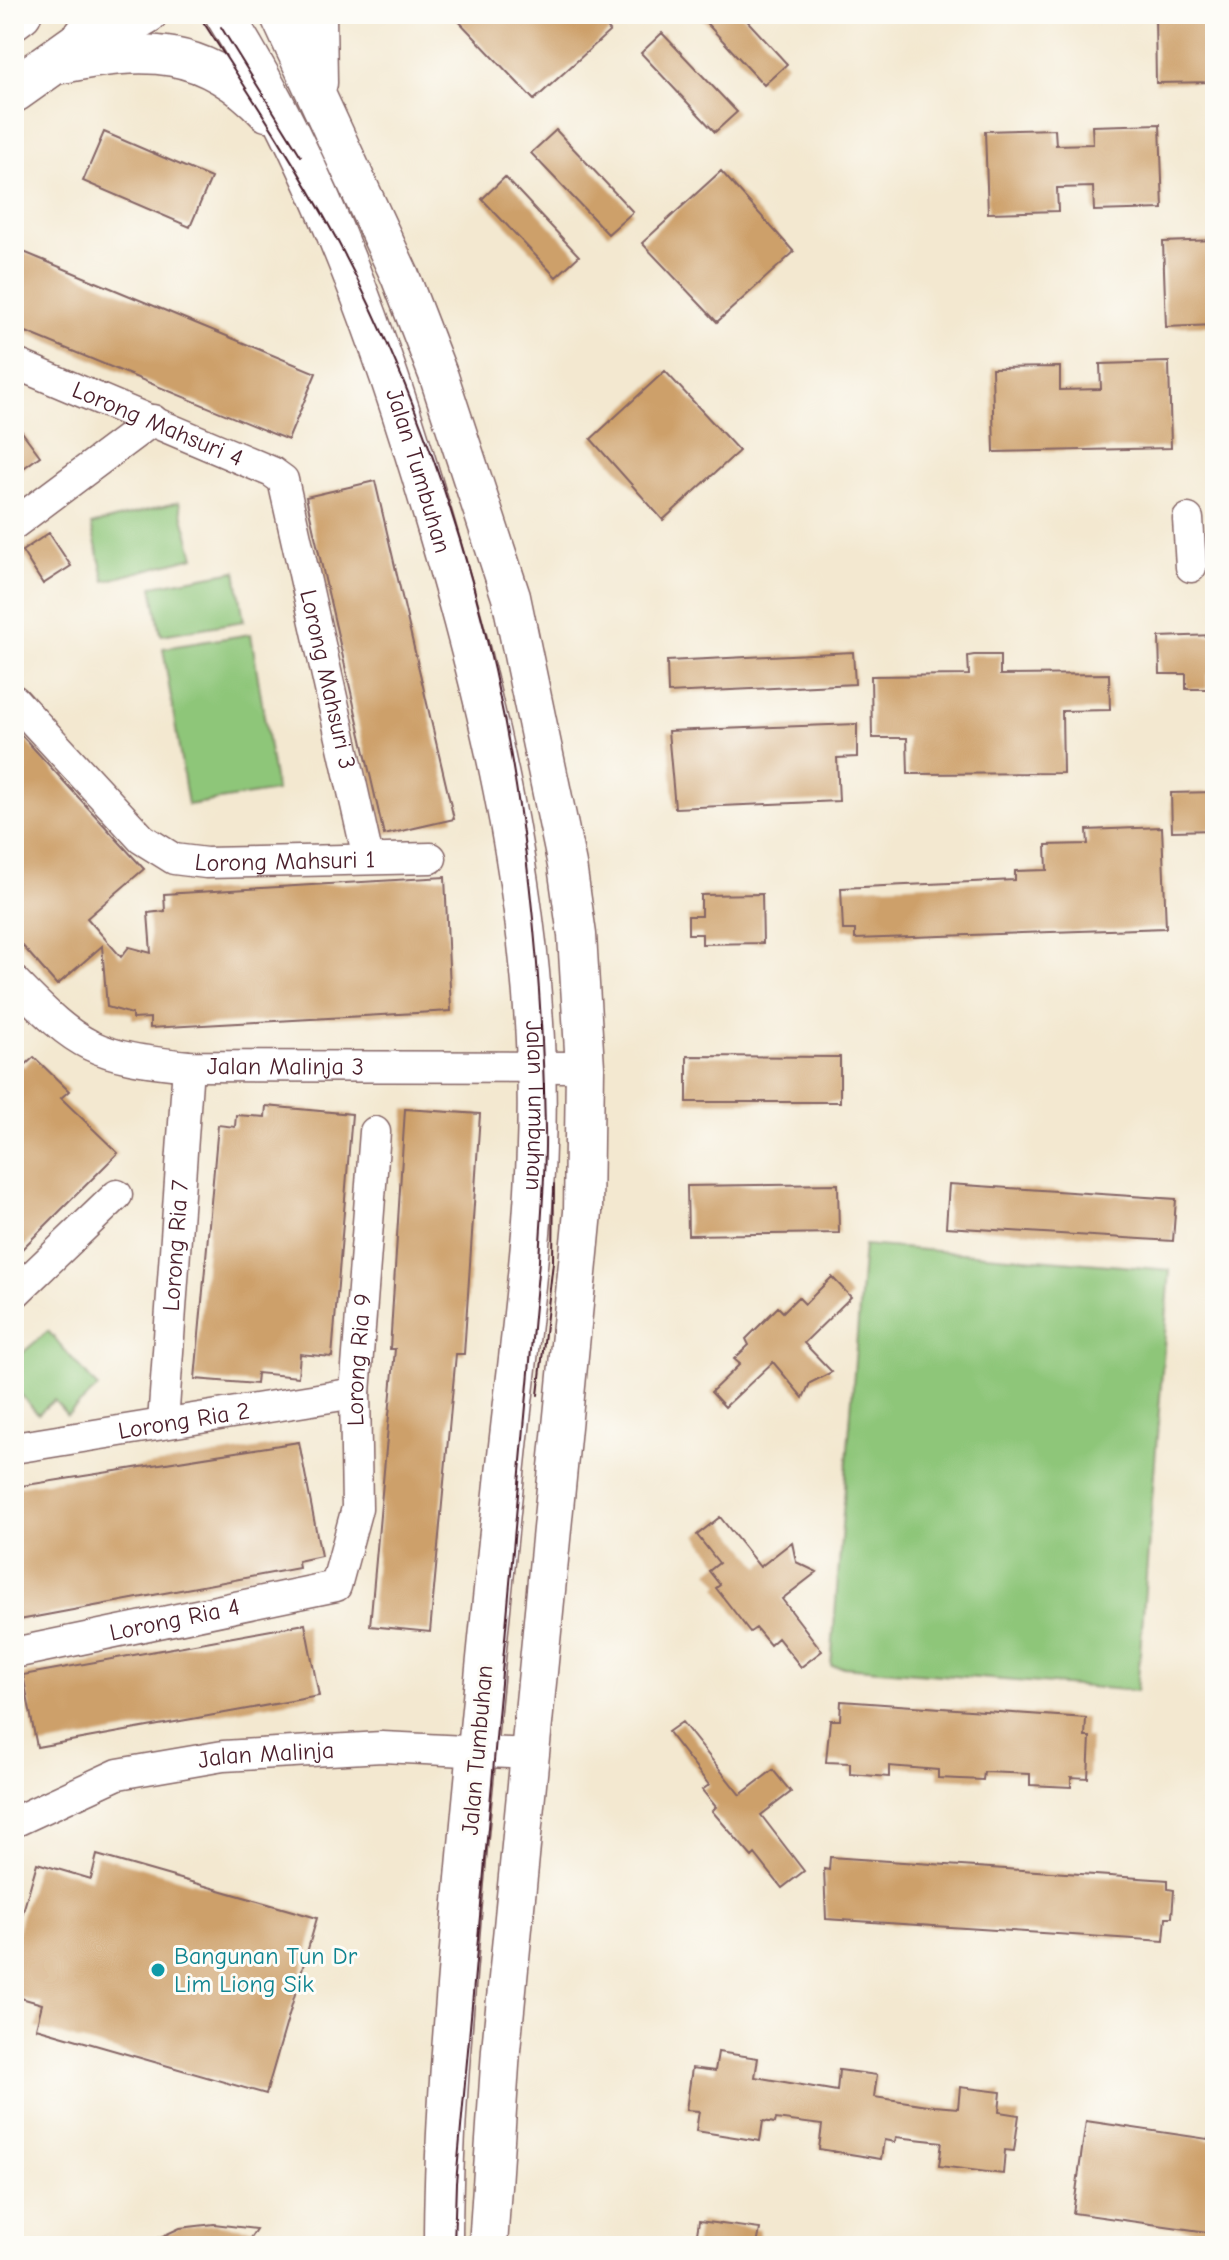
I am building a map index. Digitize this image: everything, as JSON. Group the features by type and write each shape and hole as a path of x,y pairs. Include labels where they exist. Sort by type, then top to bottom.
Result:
{"highway":[{"path":"14,61 43,40 65,14"},
{"path":"14,90 83,41 103,14"}],"main road":[{"path":"14,20 22,14"},
{"path":"14,97 148,14"},
{"name":"Jalan Tumbuhan","path":"224,14 293,140 348,258 408,433 461,609 506,806 525,931 537,1066 531,1228 476,1753 443,2139 443,2246"},
{"name":"Jalan Tumbuhan","path":"279,14 375,218 439,377 511,597 571,889 585,1067 583,1212 501,2050 488,2246"},
{"path":"317,14 316,63 322,106"},
{"path":"63,64 147,53 197,63 239,86 293,140"},
{"path":"506,806 514,793 511,765 517,759 526,756 547,767"},
{"path":"525,931 551,947 560,943 571,889"},
{"path":"534,1145 547,1102 556,1093 567,1093 585,1105"},
{"path":"484,1671 492,1691 502,1703 519,1702 537,1675"},
{"path":"468,1850 478,1817 490,1808 504,1810 513,1819 521,1858"}],"street":[{"name":"Lorong Mahsuri 4","path":"14,363 272,472 283,480 288,499"},
{"path":"14,524 153,420"},
{"name":"Lorong Mahsuri 3","path":"288,499 368,858"},
{"path":"1188,519 1191,567"},
{"name":"Lorong Mahsuri 1","path":"14,700 142,839 174,859 206,863 431,858"},
{"name":"Jalan Malinja 3","path":"20,998 93,1049 130,1060 188,1066 585,1067"},
{"name":"Lorong Ria 7","path":"163,1423 188,1066"},
{"name":"Lorong Ria 9","path":"336,1586 357,1508 355,1393 375,1132"},
{"path":"14,1294 117,1195"},
{"name":"Lorong Ria 2","path":"14,1448 355,1393"},
{"name":"Lorong Ria 4","path":"14,1653 336,1586"},
{"name":"Jalan Malinja","path":"17,1814 118,1774 223,1756 382,1747 529,1754"}],"green space":[{"path":"179,502 194,557 105,581 91,525"},
{"path":"236,571 244,621 161,635 152,586"},
{"path":"251,634 276,791 188,805 163,648"},
{"path":"864,1245 1170,1270 1137,1691 831,1666"},
{"path":"48,1331 98,1388 67,1415 54,1400 38,1414 14,1387 14,1356 20,1355"}],"building":[{"path":"452,14 595,14 610,31 534,100"},
{"path":"698,14 741,14 787,64 764,85"},
{"path":"1155,14 1215,14 1215,82 1156,83"},
{"path":"662,33 737,112 715,132 641,53"},
{"path":"1160,124 1163,209 1094,211 1093,187 1057,188 1058,211 988,213 985,131 1055,129 1056,145 1093,144 1092,126"},
{"path":"556,130 633,212 608,234 531,153"},
{"path":"104,132 211,178 190,227 83,181"},
{"path":"721,171 794,252 717,322 642,243"},
{"path":"505,177 579,256 556,277 482,199"},
{"path":"1215,240 1215,325 1166,327 1163,242"},
{"path":"14,248 316,373 288,440 14,327"},
{"path":"1169,362 1171,448 994,452 992,368 1060,367 1060,390 1101,389 1100,364"},
{"path":"665,371 739,451 663,520 591,439"},
{"path":"14,421 40,456 14,475"},
{"path":"375,481 454,819 384,835 306,497"},
{"path":"49,533 71,566 43,584 22,551"},
{"path":"1215,635 1215,674 1207,674 1207,689 1186,689 1186,674 1160,674 1159,637"},
{"path":"853,652 855,684 668,693 667,661"},
{"path":"1000,655 1000,675 1109,674 1110,710 1062,711 1063,773 908,774 907,738 872,738 871,676 969,675 968,656"},
{"path":"857,724 857,757 837,758 839,801 675,808 668,731"},
{"path":"14,727 144,869 87,918 121,957 129,947 151,953 148,913 165,911 164,894 445,877 451,1011 150,1028 150,1018 132,1019 132,1014 107,1007 102,946 57,985 14,936"},
{"path":"1215,792 1215,830 1172,831 1171,793"},
{"path":"1162,827 1166,928 855,939 855,930 843,930 841,888 1015,880 1015,871 1047,870 1046,845 1088,844 1087,830"},
{"path":"762,894 763,943 702,944 702,934 688,934 688,916 701,916 701,895"},
{"path":"687,1056 840,1057 840,1102 687,1102"},
{"path":"34,1057 69,1091 61,1098 118,1153 14,1257 14,1058 23,1067"},
{"path":"266,1106 352,1114 332,1357 300,1354 298,1377 257,1373 256,1384 195,1379 218,1125 235,1127 236,1115 265,1117"},
{"path":"405,1109 480,1114 464,1354 456,1354 430,1632 370,1626 395,1349 390,1349"},
{"path":"838,1184 839,1233 688,1235 687,1186"},
{"path":"949,1184 1176,1199 1173,1241 946,1227"},
{"path":"832,1277 851,1297 804,1343 832,1372 810,1383 803,1398 773,1362 725,1407 711,1392 740,1364 734,1359 749,1345 746,1339 778,1307 783,1312 798,1297 805,1304"},
{"path":"299,1442 321,1556 298,1561 299,1568 14,1621 14,1487"},
{"path":"720,1517 760,1567 792,1542 796,1562 817,1572 782,1599 822,1651 801,1667 778,1638 770,1645 756,1628 750,1632 716,1588 720,1585 709,1571 719,1563 697,1535"},
{"path":"305,1624 319,1696 37,1747 23,1675"},
{"path":"841,1701 1086,1718 1085,1737 1090,1737 1088,1778 1071,1777 1071,1787 1030,1785 1030,1774 984,1772 983,1780 938,1778 938,1770 889,1766 889,1777 850,1774 850,1763 826,1762 830,1720 840,1720"},
{"path":"682,1722 740,1795 773,1770 791,1792 761,1815 804,1871 782,1888 755,1854 752,1857 712,1811 716,1807 702,1790 709,1785 668,1732"},
{"name":"Bangunan Tun Dr Lim Liong Sik","path":"97,1855 317,1918 266,2094 36,2028 42,2004 14,1996 14,1943 37,1863 91,1879"},
{"path":"830,1857 1168,1880 1168,1889 1174,1890 1172,1917 1166,1917 1164,1941 826,1919 824,1869 829,1870"},
{"path":"718,2052 758,2058 755,2077 837,2091 839,2070 877,2075 874,2097 934,2106 958,2108 960,2087 1001,2092 999,2112 1019,2115 1014,2151 1005,2150 1003,2174 939,2166 942,2142 896,2137 895,2142 884,2140 881,2159 819,2149 822,2125 776,2119 775,2123 763,2121 760,2141 696,2131 699,2111 686,2110 692,2068 715,2071"},
{"path":"1086,2121 1215,2140 1215,2233 1073,2213"},
{"path":"699,2221 760,2229 757,2246 695,2246"},
{"path":"214,2224 256,2229 245,2246 141,2246 180,2228"}],"tram line":[{"path":"198,14 287,154 337,240 388,345 431,452 466,561 494,671 516,783 531,896 540,1011 545,1161 539,1261 456,2183 454,2246"},
{"path":"221,27 301,156"},
{"path":"538,1395 553,1262 554,1184"}],"place":[{"name":"Bangunan Tun Dr Lim Liong Sik","path":"158,1970"}]}
